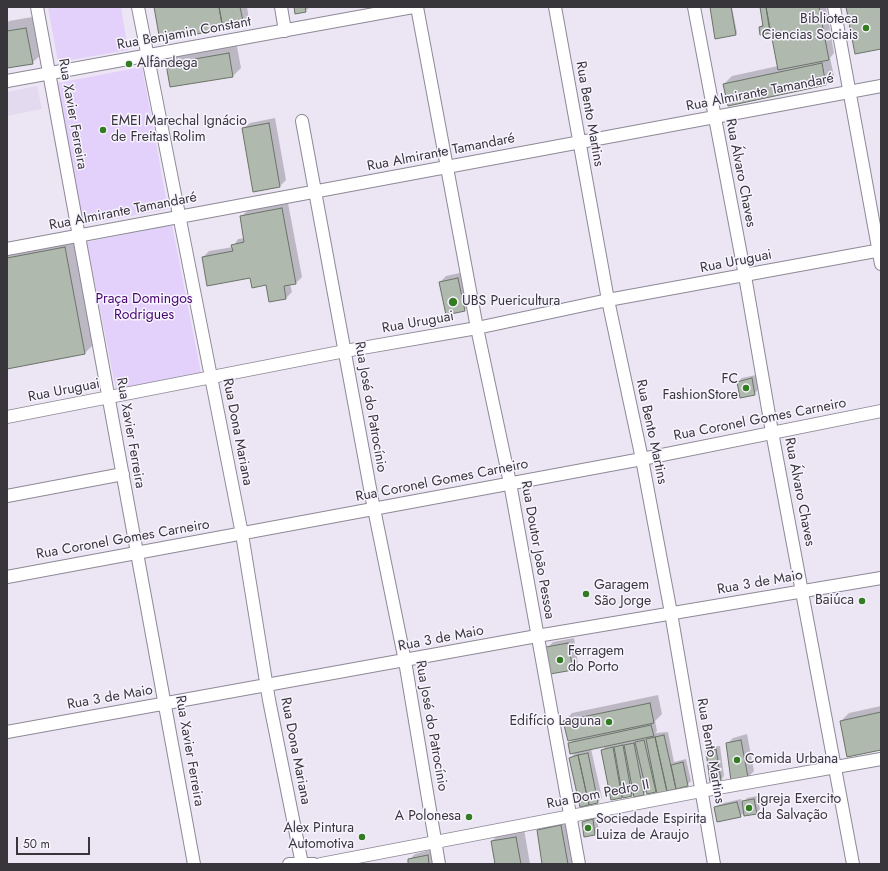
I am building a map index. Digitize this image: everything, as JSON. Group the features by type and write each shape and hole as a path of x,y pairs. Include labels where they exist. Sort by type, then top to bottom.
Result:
{"street":[{"name":"Rua Xavier Ferreira","path":"37,7 194,864"},
{"name":"Rua Dona Mariana","path":"138,7 149,55 242,534 267,686 306,864"},
{"path":"281,7 285,31"},
{"name":"Rua Benjamin Constant","path":"7,81 413,7"},
{"name":"Rua Doutor João Pessoa","path":"418,7 477,328 510,483 579,864"},
{"name":"Rua Bento Martins","path":"555,7 608,300 642,459 671,613 714,864"},
{"name":"Rua Álvaro Chaves","path":"694,7 853,864"},
{"path":"834,7 880,250 881,264"},
{"name":"Rua Almirante Tamandaré","path":"7,249 881,86"},
{"name":"Rua José do Patrocínio","path":"302,121 374,509 405,661 439,864"},
{"name":"Rua Uruguai","path":"7,417 345,351 477,328 608,300 880,250"},
{"name":"Rua Coronel Gomes Carneiro","path":"7,576 137,554 642,459 881,411"},
{"path":"7,496 123,474"},
{"name":"Rua 3 de Maio","path":"7,732 537,636 881,578"},
{"name":"Rua Dom Pedro II","path":"321,864 570,815 881,759"},
{"path":"289,864 306,864"}],"shaded area":[{"path":"37,86 42,109 7,116 7,92"}],"green space":[{"path":"48,7 121,7 128,50 58,62"},
{"path":"142,67 168,209 83,225 57,83"},
{"name":"Praça Domingos Rodrigues","path":"172,225 201,373 116,390 87,242"}],"building":[{"path":"154,7 219,7 223,29 160,41"},
{"path":"219,7 240,7 244,26 223,29"},
{"path":"294,7 305,7 306,12 295,14"},
{"path":"710,7 731,7 736,35 715,39"},
{"path":"760,7 766,7 770,33 760,35 759,27 763,26"},
{"path":"766,7 819,7 829,60 778,70"},
{"name":"Biblioteca Ciencias Sociais","path":"846,7 881,7 881,49 855,54"},
{"path":"26,28 33,64 7,68 7,31"},
{"path":"229,53 233,77 170,87 166,64"},
{"path":"822,63 826,85 728,106 723,84"},
{"path":"269,123 280,187 253,192 242,128"},
{"path":"282,208 296,284 284,286 286,299 269,302 266,285 252,288 250,278 207,286 202,257 233,251 231,245 244,242 240,216"},
{"path":"65,247 85,354 7,369 7,258"},
{"name":"UBS Puericultura","path":"458,278 465,311 446,315 439,282"},
{"name":"FC FashionStore","path":"752,378 755,395 740,398 737,382"},
{"name":"Ferragem do Porto","path":"568,643 573,670 550,674 546,647"},
{"name":"Edifício Laguna","path":"650,703 654,723 568,741 563,721"},
{"path":"881,712 881,750 847,757 840,721"},
{"path":"651,725 654,736 570,754 568,743"},
{"path":"664,735 676,789 667,791 655,737"},
{"path":"655,737 667,792 657,794 646,739"},
{"path":"644,740 656,792 647,794 635,742"},
{"name":"Comida Urbana","path":"741,740 748,777 731,781 726,743"},
{"path":"634,743 644,795 634,797 624,745"},
{"path":"623,745 632,796 623,798 614,747"},
{"path":"613,747 622,798 611,800 601,750"},
{"path":"716,749 721,780 710,782 706,751"},
{"path":"588,753 598,803 589,805 578,755"},
{"path":"578,755 589,805 580,807 569,758"},
{"path":"683,762 688,786 676,789 671,765"},
{"name":"Igreja Exercito da Salvação","path":"754,799 757,814 744,816 742,801"},
{"path":"737,802 741,817 717,822 714,807"},
{"name":"Sociedade Espirita Luiza de Araujo","path":"593,819 595,835 584,837 582,822"},
{"path":"561,825 568,864 542,864 537,830"},
{"path":"516,837 521,864 495,864 491,841"},
{"path":"428,855 429,864 408,864 408,859"}],"place":[{"name":"Biblioteca Ciencias Sociais","path":"866,28"},
{"name":"Alfândega","path":"129,64"},
{"name":"EMEI Marechal Ignácio de Freitas Rolim","path":"103,130"},
{"name":"UBS Puericultura","path":"453,302"},
{"name":"FC FashionStore","path":"746,388"},
{"name":"Garagem São Jorge","path":"586,594"},
{"name":"Baiúca","path":"862,601"},
{"name":"Ferragem do Porto","path":"560,660"},
{"name":"Edifício Laguna","path":"609,722"},
{"name":"Comida Urbana","path":"737,760"},
{"name":"Igreja Exercito da Salvação","path":"749,808"},
{"name":"A Polonesa","path":"469,817"},
{"name":"Sociedade Espirita Luiza de Araujo","path":"588,828"},
{"name":"Alex Pintura Automotiva","path":"362,837"}]}
